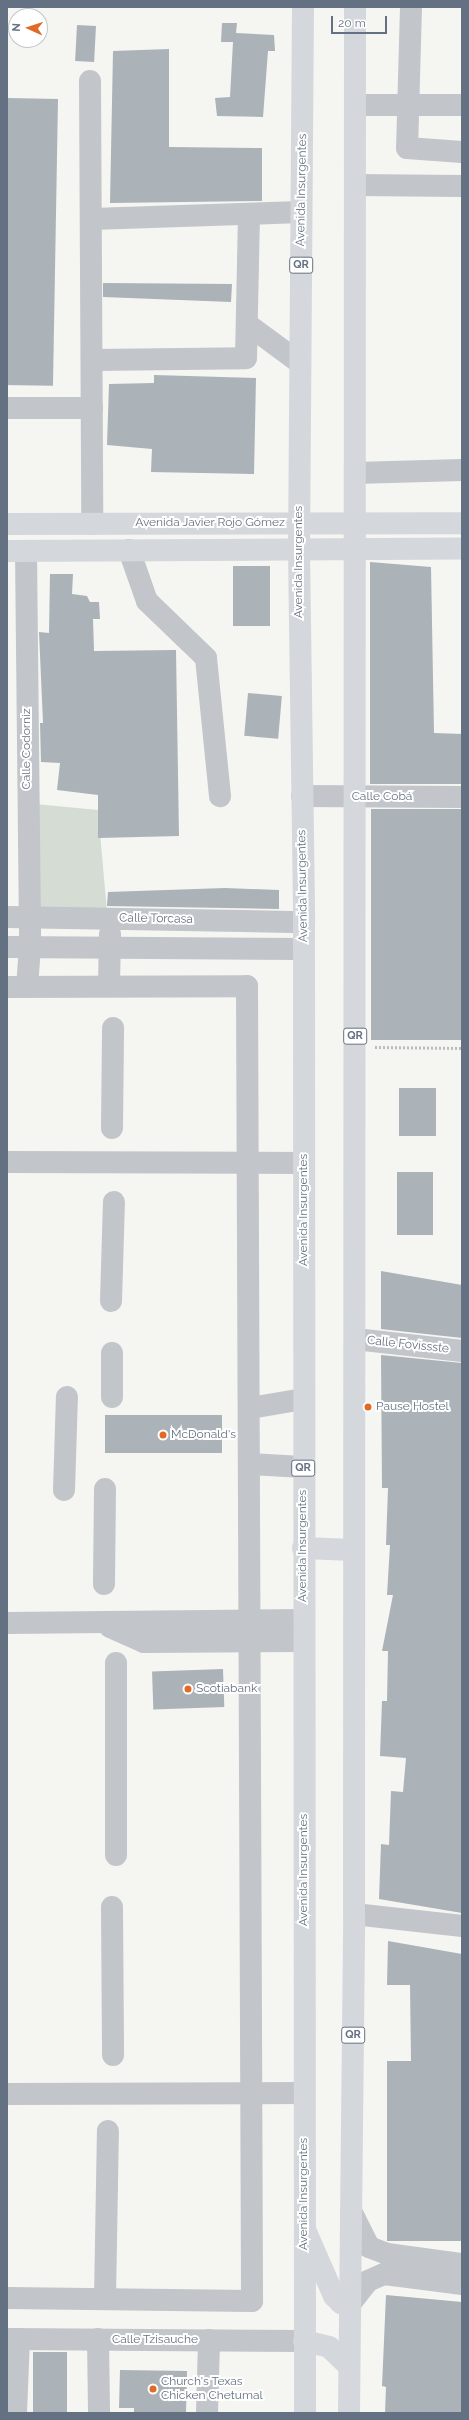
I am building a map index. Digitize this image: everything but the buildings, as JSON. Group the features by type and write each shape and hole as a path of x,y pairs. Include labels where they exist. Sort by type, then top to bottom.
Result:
{"main road":[{"name":"Avenida Insurgentes","path":"303,7 299,550 304,922 303,2227 305,2413"},
{"name":"QR","path":"349,2413 354,1914 356,796 354,550 355,7"},
{"name":"Avenida Javier Rojo Gómez","path":"7,524 462,522"},
{"path":"17,551 462,549"},
{"path":"303,1548 354,1550"},
{"path":"303,2227 334,2296 341,2303 350,2304"},
{"path":"304,2341 328,2347 349,2366"}],"street":[{"path":"411,7 407,148 462,152"},
{"path":"90,81 93,360 92,524"},
{"path":"355,105 462,105"},
{"path":"355,185 462,186"},
{"path":"92,219 248,215 301,212"},
{"path":"93,360 246,358 248,215"},
{"path":"247,324 300,363"},
{"path":"7,408 92,408"},
{"path":"355,473 462,470"},
{"path":"129,550 147,601 206,658 220,796"},
{"name":"Calle Codorniz","path":"17,551 30,947 17,987"},
{"name":"Calle Cobá","path":"302,796 462,797"},
{"name":"Calle Torcasa","path":"7,917 304,922"},
{"path":"109,986 109,948 112,919"},
{"path":"7,947 304,949"},
{"path":"7,2298 252,2301 252,1631 247,986 17,987"},
{"path":"112,1128 113,1028"},
{"path":"7,1162 304,1163"},
{"path":"112,1301 114,1202"},
{"name":"Calle Fovissste","path":"355,1339 462,1351"},
{"path":"112,1353 112,1397"},
{"path":"64,1490 66,1398"},
{"path":"250,1408 303,1399"},
{"path":"250,1464 303,1467"},
{"path":"104,1584 105,1489"},
{"path":"7,1623 103,1624 144,1642 252,1631 304,1630"},
{"path":"116,1663 116,1855"},
{"path":"112,1907 113,2055"},
{"path":"354,1914 462,1926"},
{"path":"7,2094 304,2093"},
{"path":"105,2299 108,2130"},
{"path":"351,2211 369,2247 387,2254 462,2264"},
{"path":"350,2304 368,2281 384,2274 462,2284"},
{"path":"13,2339 16,2413"},
{"name":"Calle Tzisauche","path":"13,2339 304,2341"},
{"path":"98,2339 99,2413"},
{"path":"207,2413 209,2340"}],"path":[{"path":"355,1047 462,1048"}],"shaded area":[{"path":"35,804 98,810 107,912 35,909"},
{"path":"7,810 8,810 7,907"}],"place":[{"name":"Pause Hostel","path":"368,1407"},
{"name":"McDonald's","path":"163,1435"},
{"name":"Scotiabank","path":"188,1689"},
{"name":"Church's Texas Chicken Chetumal","path":"153,2389"}]}
